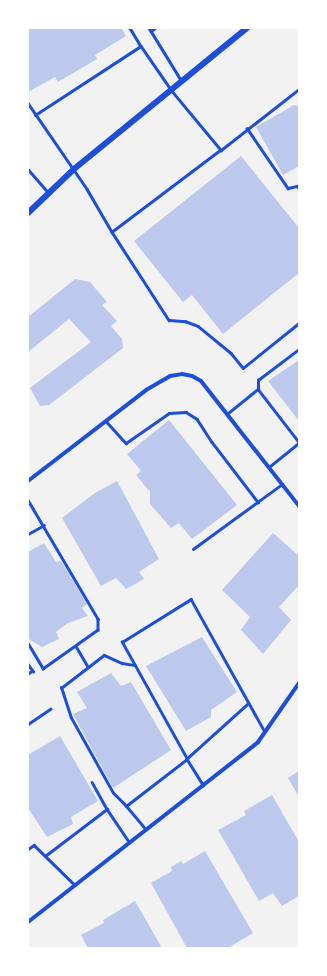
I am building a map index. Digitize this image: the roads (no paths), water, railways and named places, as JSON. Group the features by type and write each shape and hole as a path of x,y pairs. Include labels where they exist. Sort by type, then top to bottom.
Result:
{"street":[{"path":"28,213 74,169 172,91 247,28"},
{"path":"28,481 146,390 170,376 182,374 192,376 201,381 299,506"},
{"path":"28,922 258,742 299,683"}],"lane":[{"path":"130,28 172,91 221,150"},
{"path":"148,28 182,82"},
{"path":"151,32 155,28"},
{"path":"35,115 141,46"},
{"path":"112,232 299,89"},
{"path":"28,103 74,169 112,232 169,320 185,321 209,334 231,353 243,368 299,323"},
{"path":"247,128 288,188 298,186 299,188"},
{"path":"28,169 49,193"},
{"path":"268,467 299,443 258,389 258,380 299,349"},
{"path":"227,414 258,389"},
{"path":"106,422 126,444 168,413 186,412 197,419 212,442 258,502"},
{"path":"193,549 282,484"},
{"path":"28,500 98,619 98,630 43,669 28,644"},
{"path":"28,534 44,525"},
{"path":"203,785 122,642 191,599 265,733"},
{"path":"76,646 88,667"},
{"path":"135,665 122,663 104,655 61,688 71,718 113,793 146,830"},
{"path":"28,664 33,671 28,674"},
{"path":"126,806 187,758 248,704"},
{"path":"28,724 50,709"},
{"path":"92,782 107,809 130,843"},
{"path":"46,856 107,809"},
{"path":"28,849 34,845 75,886"}]}
